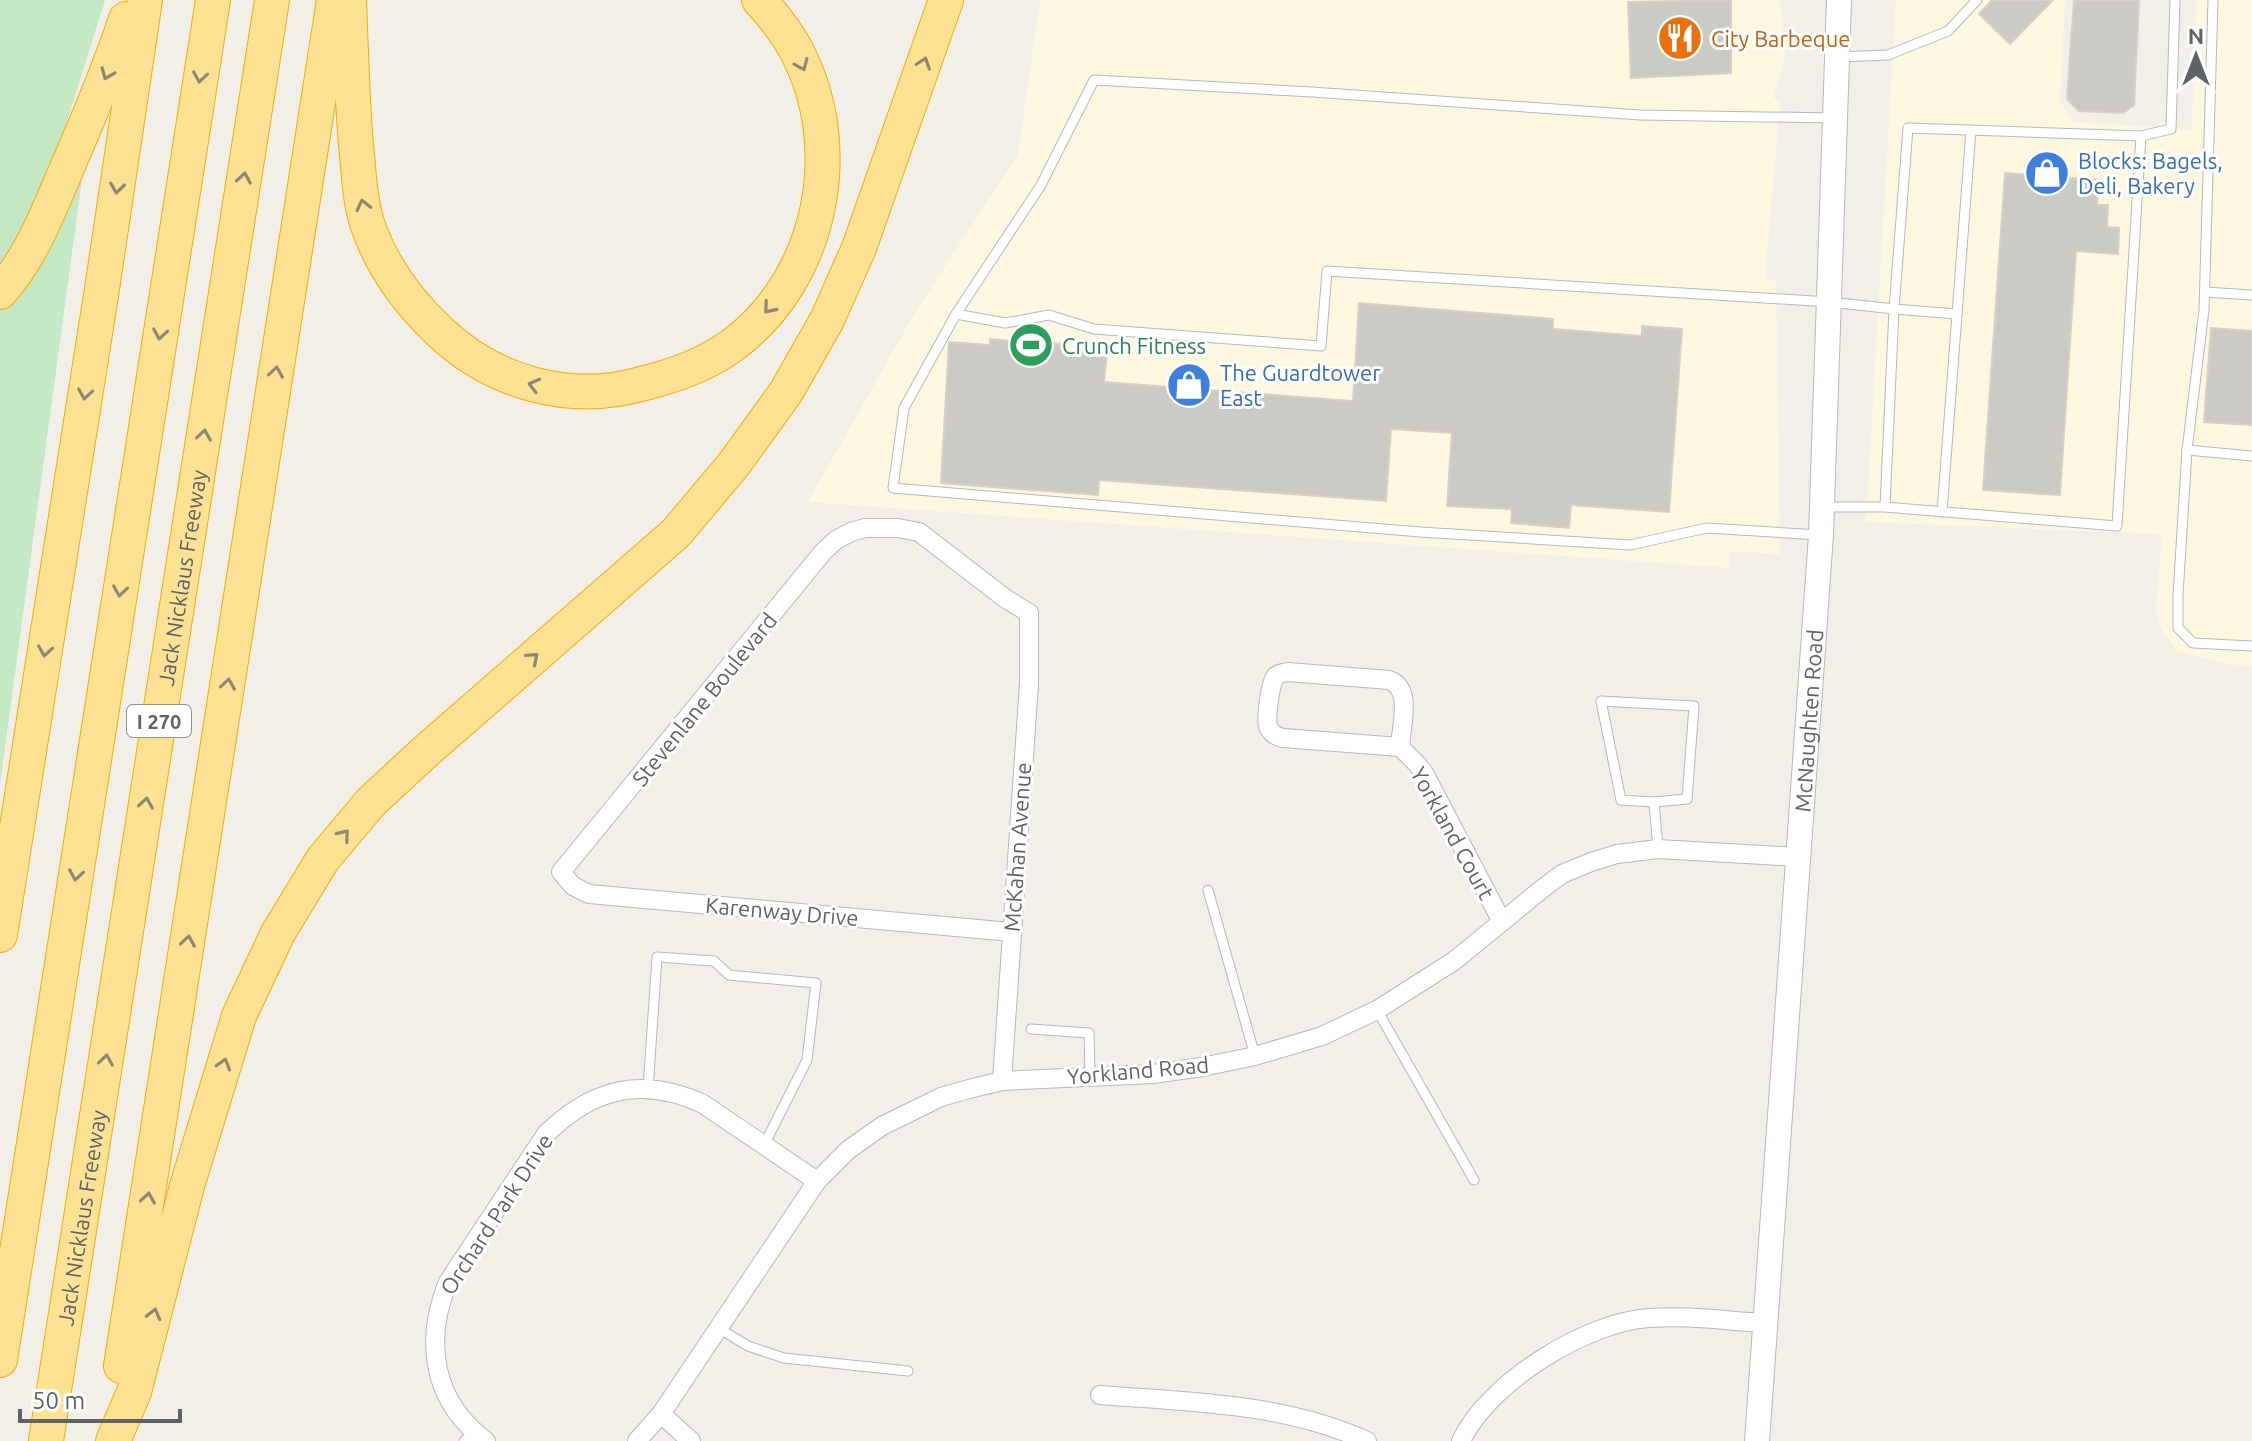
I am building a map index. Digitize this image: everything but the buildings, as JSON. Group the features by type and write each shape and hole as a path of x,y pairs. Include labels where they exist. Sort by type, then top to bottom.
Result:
{"highway":[{"path":"0,292 40,231 110,68 133,0"},
{"path":"0,935 145,0"},
{"name":"I 270","path":"0,1360 213,0"},
{"name":"Jack Nicklaus Freeway","path":"46,1441 272,0"},
{"path":"111,1441 334,0"},
{"path":"349,0 361,198 379,252 392,275 433,326 468,354 532,385 558,391 584,392 622,390 686,371 731,346 773,305 804,254 820,198 821,136 816,105 796,49 778,21 759,0"},
{"path":"111,1441 134,1392 187,1186 239,1016 278,933 323,859 371,802 676,533 734,464 786,392 827,320 859,248 946,0"}],"street":[{"name":"McNaughten Road","path":"1757,1441 1823,507 1839,0"},
{"name":"McKahan Avenue","path":"851,532 878,527 919,532 1029,613 1029,683 1002,1081"},
{"name":"Stevenlane Boulevard","path":"561,872 823,552 851,532"},
{"name":"Yorkland Court","path":"1400,747 1404,697 1397,682 1288,672 1278,674 1273,679 1267,721 1274,735 1400,747 1417,764 1502,922"},
{"name":"Yorkland Road","path":"661,1414 817,1181 848,1150 882,1126 941,1097 1002,1081 1153,1074 1202,1067 1255,1056 1322,1036 1377,1010 1454,961 1562,874 1617,854 1658,849 1798,857"},
{"name":"Karenway Drive","path":"561,872 573,886 589,894 1011,932"},
{"name":"Orchard Park Drive","path":"475,1438 450,1402 437,1371 434,1342 436,1317 448,1282 546,1134 576,1107 592,1099 629,1090 675,1093 703,1104 817,1181"},
{"path":"1461,1441 1467,1428 1508,1384 1549,1353 1603,1328 1647,1318 1765,1323"},
{"path":"1100,1395 1287,1414 1340,1429 1367,1441"},
{"path":"637,1441 661,1414 691,1441"}],"lane":[{"path":"1836,57 1888,55 1948,31 1968,4 1977,0"},
{"path":"1885,507 1894,309 1908,128 2141,136 2171,129 2175,0"},
{"path":"2213,0 2205,292 2187,450 2178,628 2193,643 2252,646"},
{"path":"1821,535 1707,528 1630,545 1405,531 893,488 904,408 956,314 1041,185 1094,80 1640,115 1835,118"},
{"path":"1942,512 1971,130"},
{"path":"1823,507 1885,507 2117,526 2141,136"},
{"path":"956,314 1005,323 1049,315 1094,329 1321,346 1327,271 1830,302 1957,314"},
{"path":"2205,292 2252,295"},
{"path":"2187,450 2252,456"},
{"path":"1601,701 1694,706 1687,799 1654,802 1621,800 1601,701"},
{"path":"1654,802 1658,849"},
{"path":"1208,890 1255,1056"},
{"path":"648,1089 657,957 714,961 729,975 816,983 807,1060 764,1145"},
{"path":"1377,1010 1474,1180"},
{"path":"1031,1029 1089,1033 1090,1076"},
{"path":"718,1328 748,1346 784,1358 908,1371"}],"shaded area":[{"path":"1040,0 1780,0 1785,58 1773,97 1780,102 1765,278 1776,281 1780,554 1730,551 1729,568 808,502 916,311 1018,155"},
{"path":"1896,0 2065,0 2060,101 2073,122 2192,130 2196,0 2252,0 2252,666 2225,664 2177,651 2161,629 2156,612 2162,534 1866,522"}],"green space":[{"path":"0,0 105,0 54,163 13,250 0,267"},
{"path":"74,178 82,179 0,784 0,308"}],"place":[{"name":"City Barbeque","path":"1680,38"},
{"name":"Blocks: Bagels, Deli, Bakery","path":"2047,173"},
{"name":"Crunch Fitness","path":"1031,345"},
{"name":"The Guardtower East","path":"1189,385"}]}
